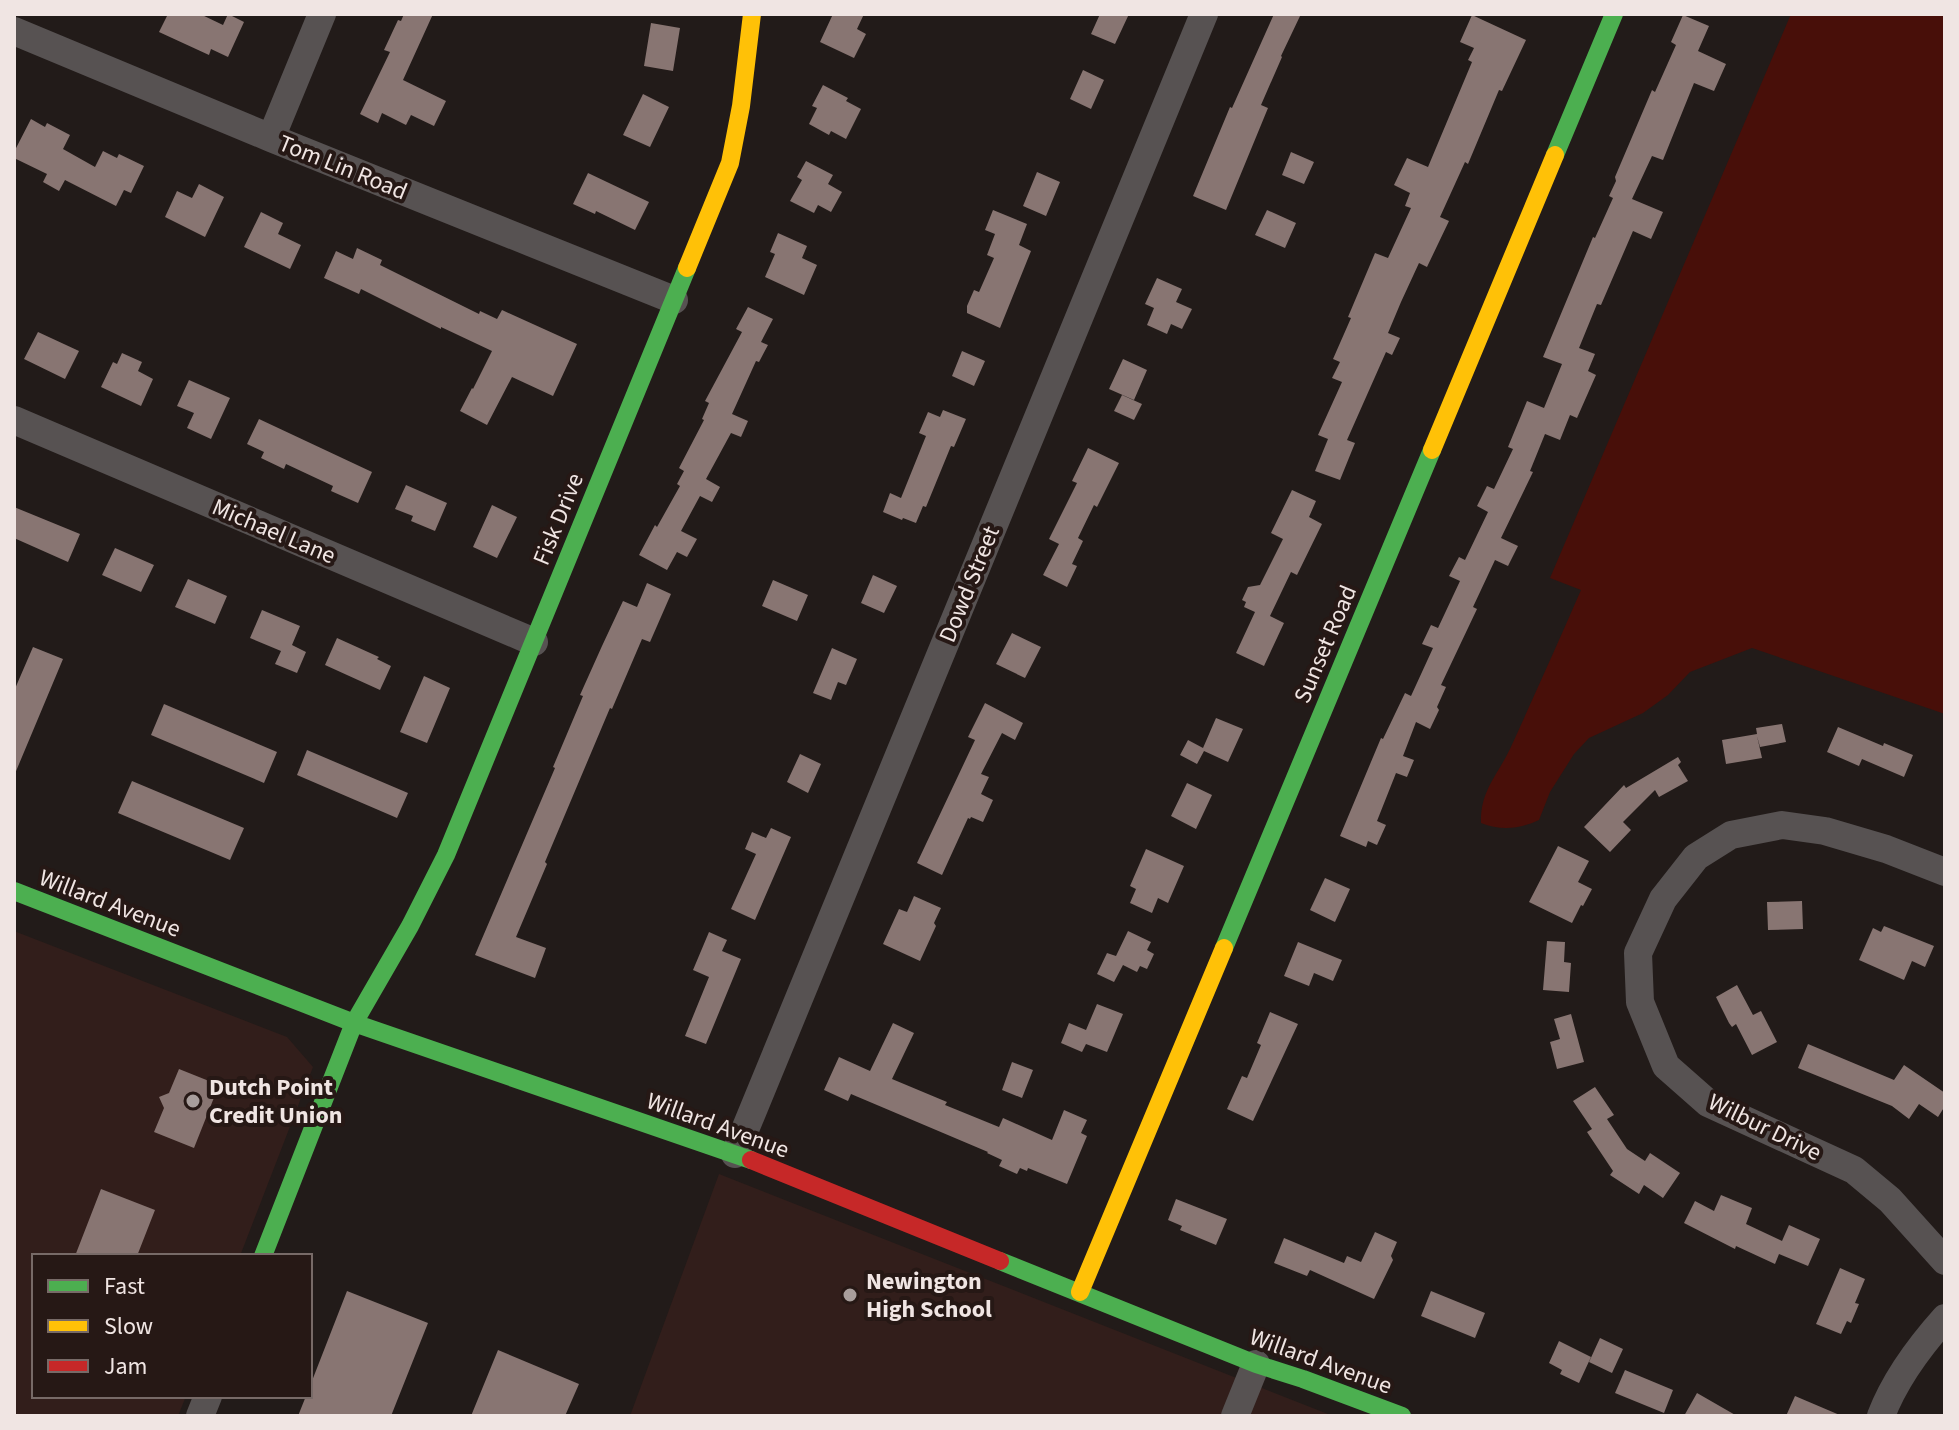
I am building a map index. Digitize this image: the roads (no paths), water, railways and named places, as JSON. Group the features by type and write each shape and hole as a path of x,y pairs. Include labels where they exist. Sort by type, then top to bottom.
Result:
{"street":[{"path":"271,138 322,14"},
{"name":"Fisk Drive","path":"264,1254 354,1023 410,926 446,855 730,163 741,106 752,14"},
{"name":"Dowd Street","path":"735,1154 1204,14"},
{"name":"Sunset Road","path":"1080,1292 1614,14"},
{"name":"Tom Lin Road","path":"14,31 674,300"},
{"name":"Michael Lane","path":"14,420 534,642"},
{"name":"Wilbur Drive","path":"1945,872 1886,849 1825,831 1782,825 1731,835 1696,857 1663,899 1638,953 1640,1002 1666,1066 1708,1103 1854,1170 1890,1200 1945,1261"},
{"name":"Willard Avenue","path":"14,891 354,1023 735,1154 1256,1364 1402,1416"},
{"path":"1881,1416 1919,1348 1945,1318"},
{"path":"1235,1416 1256,1364"}],"place":[{"name":"Dutch Point Credit Union","path":"193,1101"},
{"name":"Newington High School","path":"850,1295"}]}
